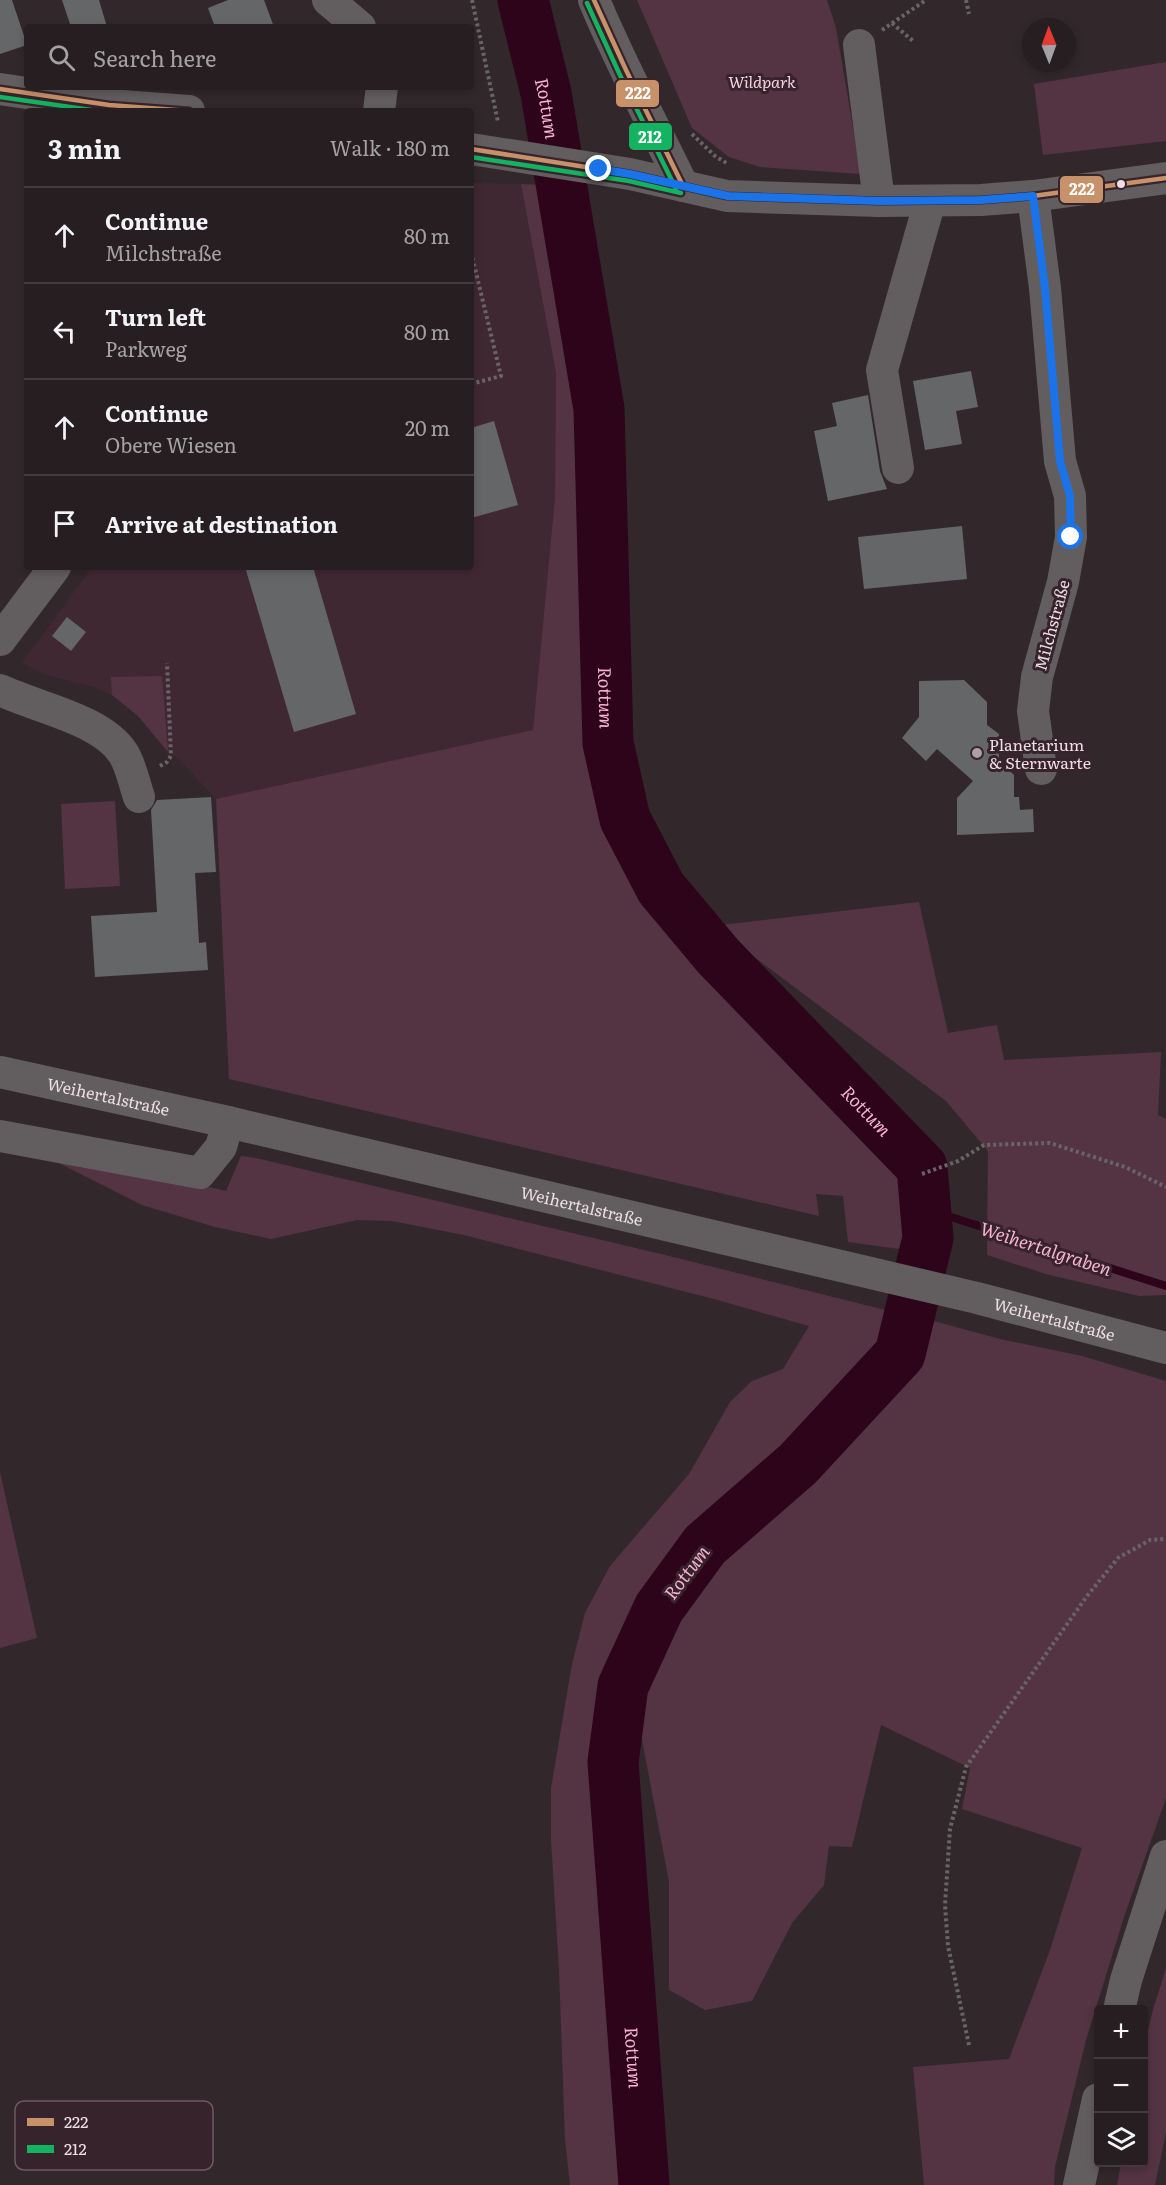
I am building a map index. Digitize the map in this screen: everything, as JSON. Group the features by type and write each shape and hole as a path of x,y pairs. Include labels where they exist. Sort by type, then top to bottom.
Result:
{"street":[{"path":"328,0 356,24"},
{"path":"594,0 610,41 643,101 683,186"},
{"path":"859,45 879,201"},
{"path":"0,89 110,105 150,108"},
{"path":"379,108 382,90"},
{"path":"474,149 599,169 728,196 879,201 981,200 1033,196 1166,178"},
{"name":"Milchstraße","path":"1033,196 1045,288 1060,461 1070,496 1071,537 1063,582 1037,677 1033,711 1041,769"},
{"path":"898,468 882,370 930,201"},
{"path":"0,640 53,570"},
{"path":"0,690 79,721 103,734 123,753 136,789"},
{"name":"Weihertalstraße","path":"0,1072 228,1122 977,1298 1164,1347"},
{"path":"0,1136 200,1173 221,1147 228,1122"},
{"path":"1120,2005 1166,1856"},
{"path":"1079,2185 1095,2113"}],"path":[{"path":"472,0 517,156"},
{"path":"859,45 926,0"},
{"path":"966,0 969,14"},
{"path":"892,22 913,41"},
{"path":"474,264 501,376 474,383"},
{"path":"136,789 171,756 167,663"},
{"path":"922,1174 958,1161 984,1145 1050,1143 1125,1167 1166,1187"},
{"path":"969,2045 948,1946 945,1905 950,1829 966,1767 1087,1596 1118,1558 1150,1540 1166,1539"}],"shaded area":[{"path":"474,183 521,184 556,373 555,497 533,730 216,799 179,759 168,752 138,716 112,695 94,687 43,674 22,663 90,570 474,570"}],"green space":[{"name":"Wildpark","path":"637,0 827,0 836,28 861,174 760,167 729,157 692,128"},
{"path":"1166,62 1166,141 1043,155 1034,84"},
{"path":"521,184 543,185 572,336 586,429 592,534 594,706 608,831 633,887 694,966 902,1169 907,1192 907,1250 848,1242 843,1196 816,1194 819,1216 229,1079 216,799 533,730 555,497 556,373"},
{"path":"162,676 168,752 138,716 112,695 111,677"},
{"path":"115,801 120,886 65,889 61,804"},
{"path":"919,902 948,1033 997,1025 1004,1060 1161,1052 1158,1115 1166,1119 1166,1295 1139,1296 1046,1274 987,1255 988,1151 946,1101 713,926"},
{"path":"241,1156 661,1254 905,1315 881,1349 812,1417 776,1462 708,1529 672,1571 639,1613 615,1671 604,1720 601,1783 601,1901 628,2185 570,2185 565,2140 559,1969 551,1840 551,1788 572,1664 585,1613 610,1566 689,1474 730,1402 752,1381 783,1369 809,1326 714,1299 464,1235 392,1221 357,1220 271,1239 215,1227 142,1205 49,1158 141,1171 226,1191"},
{"path":"930,1320 1000,1339 1082,1356 1166,1381 1166,1798 1124,1917 1097,2005 1094,2005 1094,2014 1055,2167 1054,2185 924,2185 913,2067 1009,2059 1050,1950 1082,1848 962,1809 970,1768 881,1725 852,1847 829,1846 824,1885 792,1923 752,2001 705,2010 669,1990 669,1882 636,1708 650,1657 699,1572 881,1401 919,1352"},
{"path":"0,1472 37,1638 0,1648"},
{"path":"1166,1968 1166,2132 1155,2185 1117,2185 1120,2167 1148,2167 1148,2032"}],"building":[{"path":"0,0 12,0 24,36 24,46 0,54"},
{"path":"62,0 99,0 106,24 70,24"},
{"path":"228,0 264,0 273,24 214,24 208,8"},
{"path":"971,371 978,407 956,411 962,444 925,450 913,381"},
{"path":"868,395 880,471 887,489 828,501 814,431 837,426 832,403"},
{"path":"494,421 518,505 474,517 474,427"},
{"path":"962,526 967,579 864,589 858,537"},
{"path":"246,570 314,570 356,714 294,732"},
{"path":"67,617 86,632 71,651 52,636"},
{"name":"Planetarium & Sternwarte","path":"964,680 987,702 987,725 999,734 999,761 1014,775 1014,797 1019,797 1020,810 1033,809 1034,832 957,835 957,798 973,781 937,749 926,761 902,738 919,717 919,681"},
{"path":"211,797 216,872 195,873 199,943 206,942 208,970 95,977 91,916 157,912 151,810 157,800"}],"waterway":[{"name":"Rottum","path":"523,0 546,93 599,409 608,743 625,819 661,888 718,956 922,1167 928,1238 900,1354 798,1464 705,1545 659,1608 623,1686 613,1762 644,2185"},
{"name":"Weihertalgraben","path":"926,1209 1166,1286"}],"transit line":[{"name":"222","path":"594,0 683,186"},
{"name":"212","path":"587,3 676,189"},
{"name":"222","path":"0,89 109,105 149,108"},
{"name":"212","path":"0,97 77,108"},
{"name":"222","path":"474,149 630,174 727,196 879,201 981,200 1033,196 1166,178"},
{"name":"212","path":"474,157 629,181 681,193"}],"place":[{"name":"Planetarium & Sternwarte","path":"977,753"}],"route":[{"path":"599,169 728,196 879,201 981,200 1033,196 1045,288 1060,461 1070,496 1071,537"}]}
